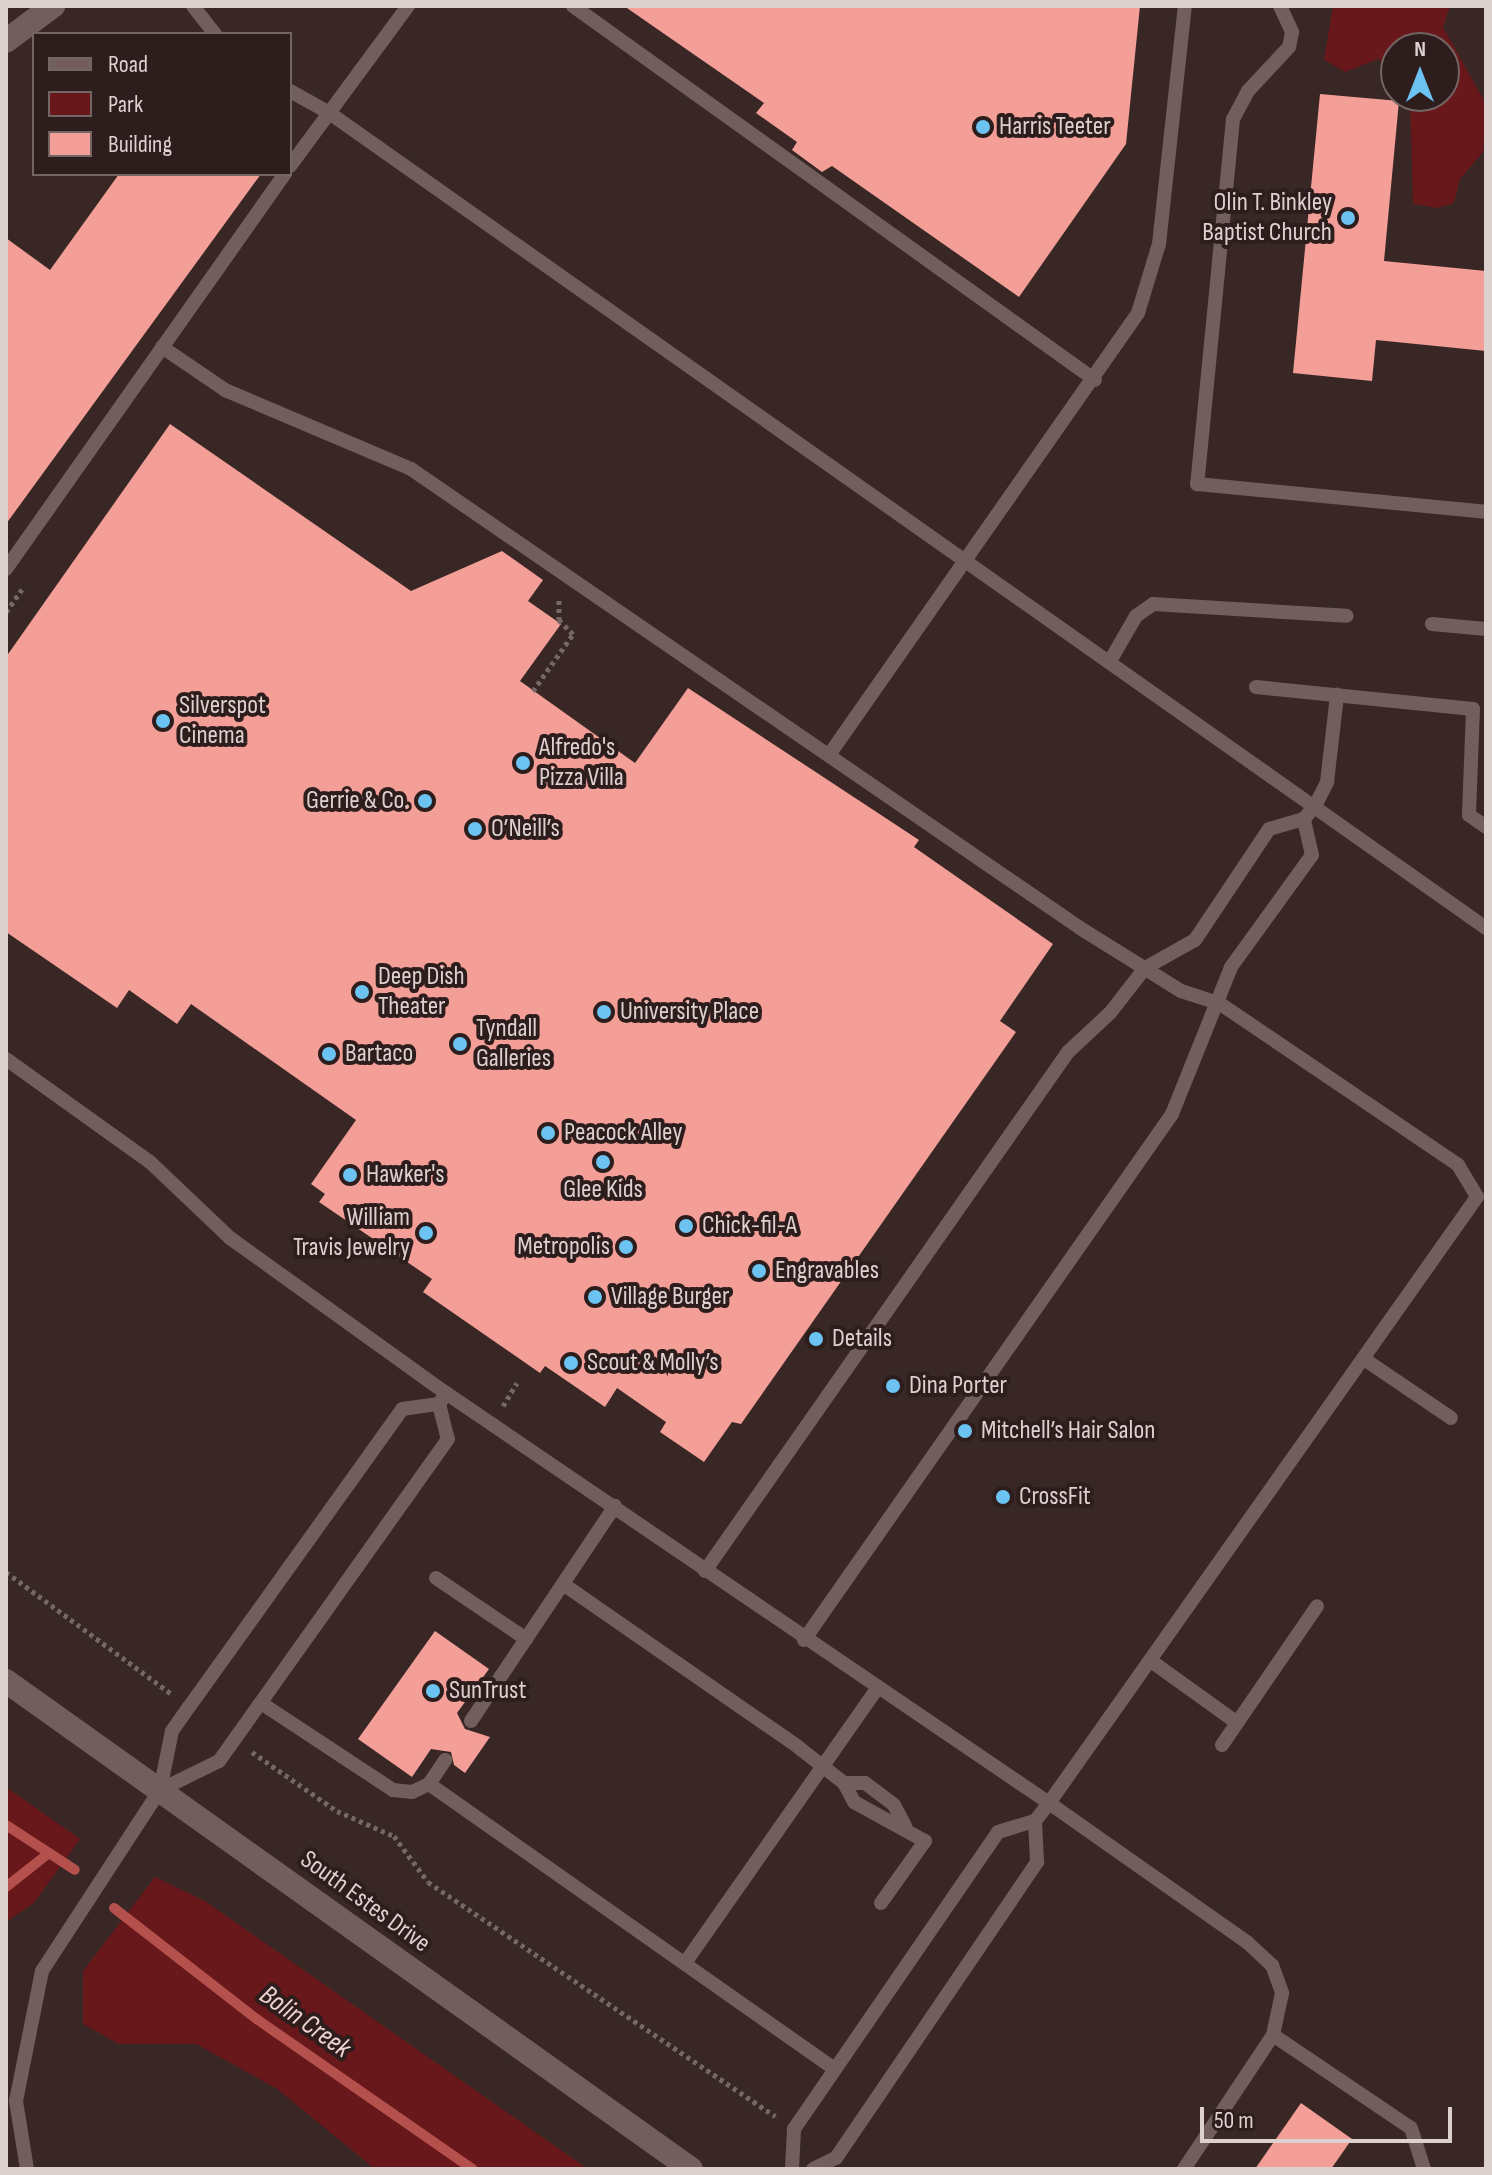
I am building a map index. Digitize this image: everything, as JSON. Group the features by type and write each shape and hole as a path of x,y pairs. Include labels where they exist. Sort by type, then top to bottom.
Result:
{"main road":[{"path":"6,41 53,6"},
{"name":"South Estes Drive","path":"6,1681 691,2169"}],"lane":[{"path":"193,6 213,32"},
{"path":"292,163 408,6"},
{"path":"573,6 1095,380"},
{"path":"829,755 1095,380 1138,313 1154,268 1185,6"},
{"path":"1280,6 1292,32 1289,47 1248,91 1233,119 1197,484 1486,512"},
{"path":"292,92 328,112 1316,804 1486,928"},
{"path":"6,569 284,176"},
{"path":"162,347 225,390 411,469 1145,968 1181,991 1219,1003 1458,1165 1477,1197 1049,1803 1035,1821 998,1832 794,2129 792,2169"},
{"path":"1110,661 1136,616 1153,604 1347,616"},
{"path":"1432,624 1486,629"},
{"path":"1256,687 1473,709 1469,815 1486,827"},
{"path":"705,1571 1068,1052 1110,1013 1145,968 1195,940 1269,829 1304,819 1316,804 1327,782 1337,695"},
{"path":"804,1640 1172,1114 1231,967 1312,855 1304,819"},
{"path":"6,1059 150,1162 230,1238 443,1398 615,1506 804,1640 1049,1803 1272,1965 1282,1993 1273,2035 1184,2169"},
{"path":"1364,1359 1451,1418"},
{"path":"160,1790 219,1761 261,1703 448,1439 443,1398"},
{"path":"27,2169 16,2101 42,1971 160,1790 172,1731 402,1409 443,1398"},
{"path":"471,1721 615,1506"},
{"path":"436,1578 526,1639"},
{"path":"563,1584 823,1766 844,1783 854,1802 881,1820 905,1826 925,1841 881,1903"},
{"path":"1222,1745 1317,1606"},
{"path":"1151,1661 1236,1722"},
{"path":"685,1963 877,1689"},
{"path":"261,1703 393,1790 412,1792 429,1784 445,1760"},
{"path":"844,1783 865,1783 894,1805 905,1826"},
{"path":"429,1784 833,2068"},
{"path":"813,2169 836,2158 1037,1862 1035,1821"},
{"path":"1273,2035 1411,2128 1424,2169"}],"path":[{"path":"6,612 24,586"},
{"path":"533,691 573,634 559,620 556,589"},
{"path":"6,1572 189,1707"},
{"path":"234,1739 337,1811 394,1836 428,1882 794,2129"}],"green space":[{"path":"1333,6 1450,6 1443,27 1446,32 1380,32 1380,60 1345,72 1324,60"},
{"path":"1460,57 1486,104 1483,152 1460,179 1454,203 1438,208 1413,204 1410,112 1460,112"},
{"path":"6,1787 80,1839 34,1903 6,1922"},
{"path":"155,1877 205,1901 588,2169 375,2169 276,2088 196,2044 119,2044 83,2024 83,1971"}],"building":[{"path":"624,6 1140,6 1126,144 1019,297 832,166 822,172 792,150 797,142 756,113 764,103"},
{"name":"Olin T. Binkley Baptist Church","path":"1320,94 1380,99 1380,112 1398,112 1384,261 1486,271 1486,351 1376,340 1372,381 1293,373"},
{"path":"118,176 260,176 6,524 6,238 50,270"},
{"name":"University Place","path":"170,424 411,591 502,551 543,580 528,601 561,624 520,681 635,763 688,688 919,840 914,847 1053,944 1000,1021 1016,1032 741,1424 732,1422 704,1462 660,1432 666,1422 617,1388 605,1407 545,1366 540,1373 423,1292 432,1279 319,1202 325,1194 311,1184 356,1120 191,1004 177,1024 129,990 117,1008 6,932 6,657"},
{"name":"SunTrust","path":"435,1631 489,1669 457,1713 465,1729 490,1737 465,1773 454,1765 451,1752 431,1749 412,1777 358,1739"},
{"path":"1301,2103 1352,2139 1331,2169 1255,2169"}],"waterway":[{"name":"Bolin Creek","path":"6,1825 75,1870"},
{"path":"6,1887 49,1853"},
{"name":"Bolin Creek","path":"114,1908 258,2020 472,2169"}],"place":[{"name":"Harris Teeter","path":"983,127"},
{"name":"Olin T. Binkley Baptist Church","path":"1348,218"},
{"name":"Silverspot Cinema","path":"163,721"},
{"name":"Alfredo's Pizza Villa","path":"523,763"},
{"name":"Gerrie & Co.","path":"425,801"},
{"name":"O’Neill’s","path":"475,829"},
{"name":"Deep Dish Theater","path":"362,992"},
{"name":"University Place","path":"604,1012"},
{"name":"Tyndall Galleries","path":"460,1044"},
{"name":"Bartaco","path":"329,1054"},
{"name":"Peacock Alley","path":"548,1133"},
{"name":"Glee Kids","path":"603,1162"},
{"name":"Hawker's","path":"350,1175"},
{"name":"Chick-fil-A","path":"686,1226"},
{"name":"William Travis Jewelry","path":"426,1233"},
{"name":"Metropolis","path":"626,1247"},
{"name":"Engravables","path":"759,1271"},
{"name":"Village Burger","path":"595,1297"},
{"name":"Details","path":"816,1339"},
{"name":"Scout & Molly’s","path":"571,1363"},
{"name":"Dina Porter","path":"893,1386"},
{"name":"Mitchell’s Hair Salon","path":"965,1431"},
{"name":"CrossFit","path":"1003,1497"},
{"name":"SunTrust","path":"433,1691"}]}
